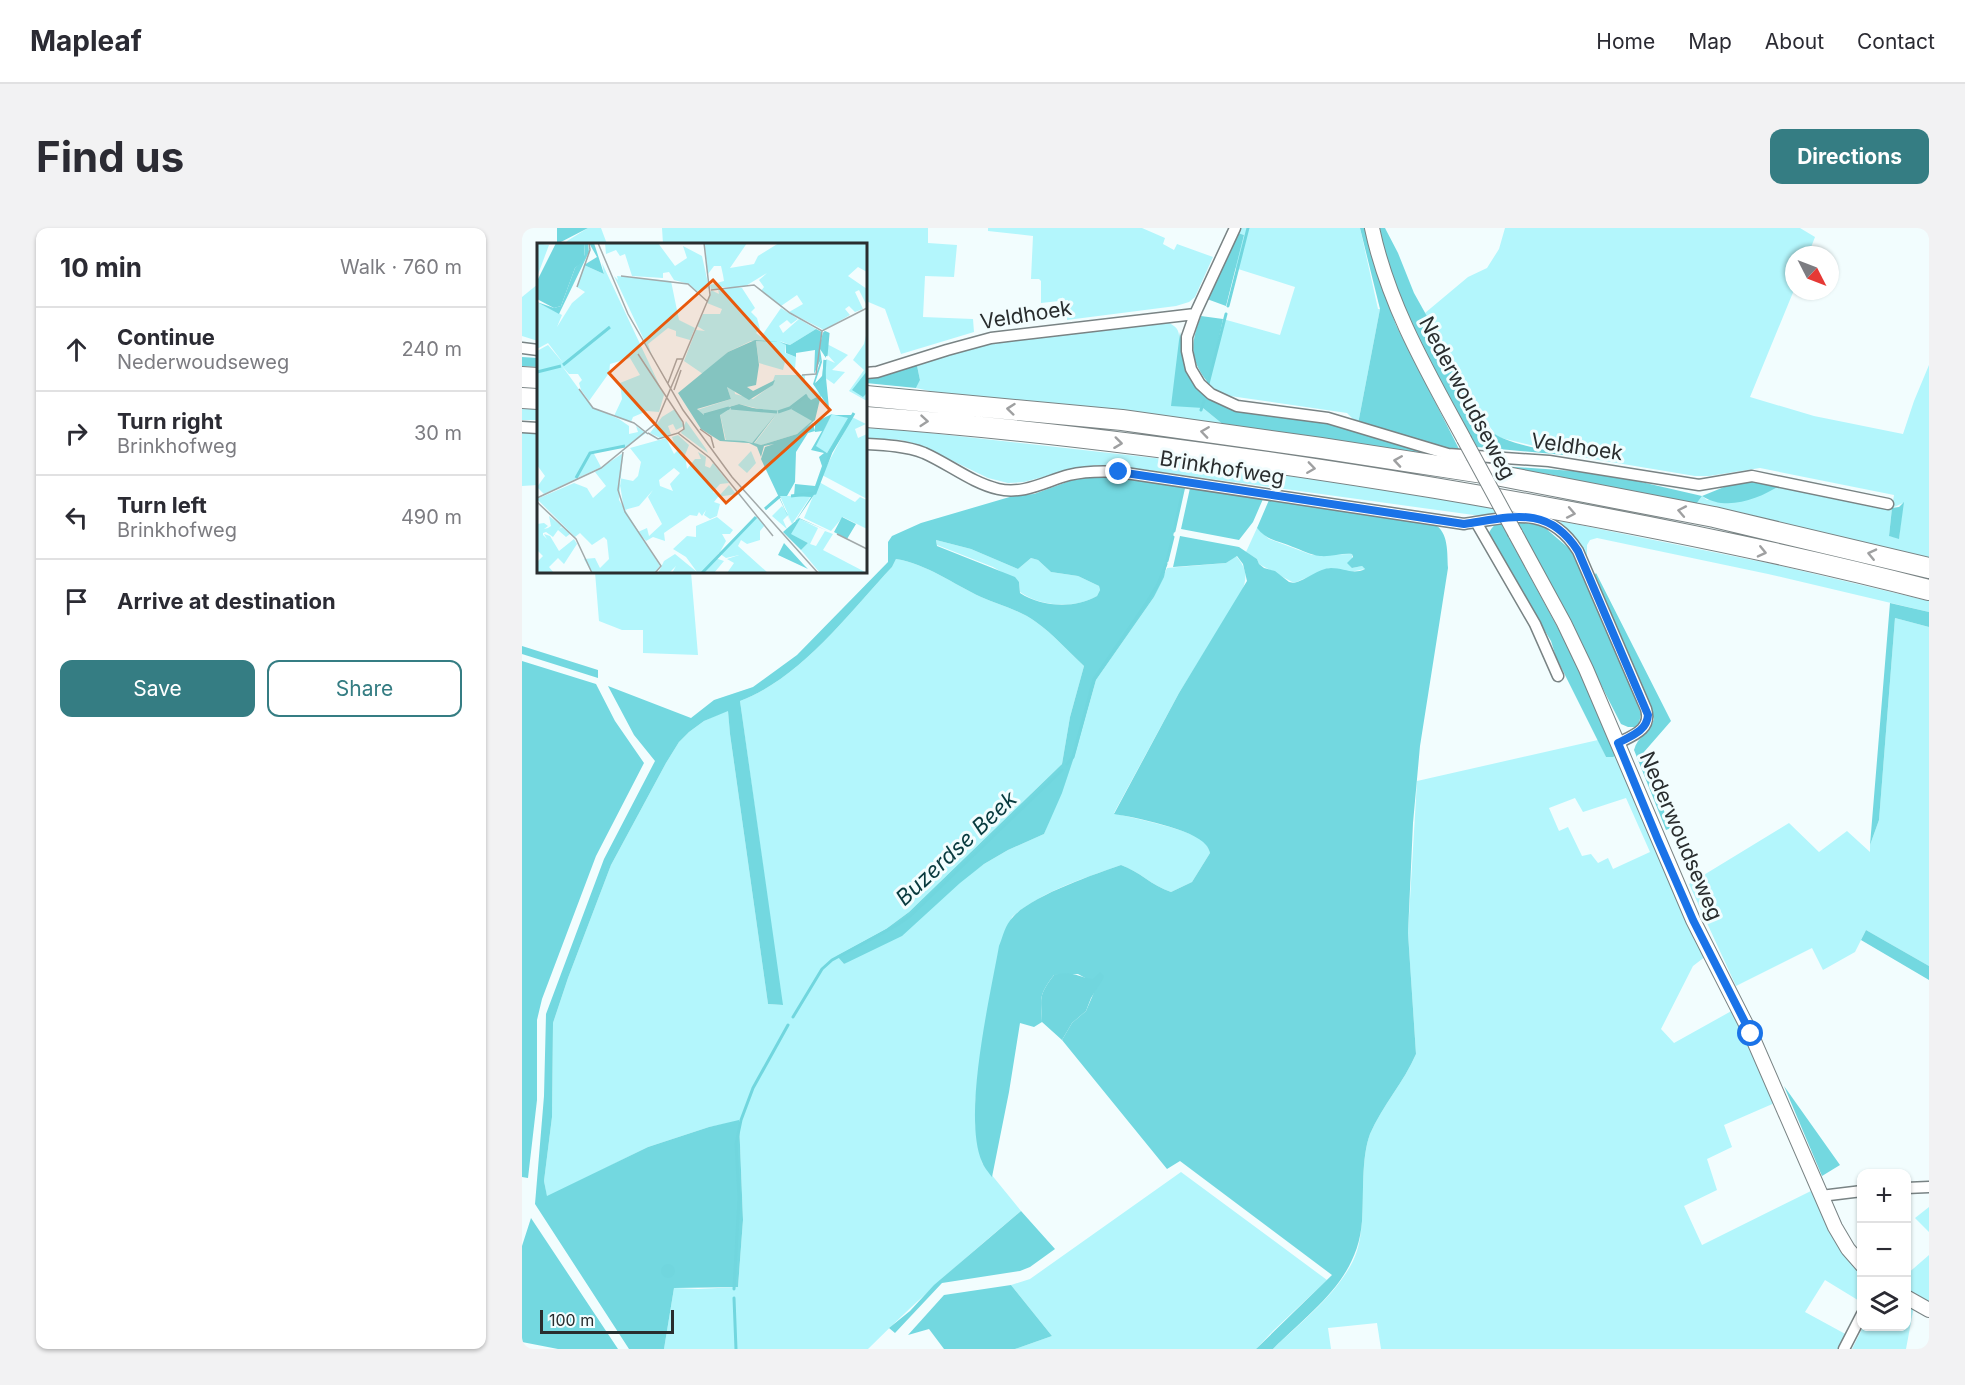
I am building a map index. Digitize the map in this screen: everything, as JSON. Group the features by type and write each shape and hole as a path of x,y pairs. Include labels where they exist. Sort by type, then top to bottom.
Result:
{"highway":[{"path":"522,377 537,378"},
{"path":"867,396 1122,420 1496,475 1714,517 1929,568"},
{"path":"522,398 537,399"},
{"path":"867,417 926,421 1314,468 1514,502 1708,539 1929,591"}],"street":[{"name":"Veldhoek","path":"1235,228 1196,314 1187,338 1187,351 1191,369 1200,384 1211,394 1237,406 1328,418 1449,454 1549,461 1699,485 1752,476 1888,504"},
{"name":"Nederwoudseweg","path":"1372,228 1397,309 1563,623 1618,743 1693,920 1751,1034 1835,1227 1848,1250 1857,1260"},
{"name":"Veldhoek","path":"867,373 877,372 991,338 1196,314"},
{"path":"522,348 537,350"},
{"path":"522,427 537,428"},
{"name":"Brinkhofweg","path":"867,444 904,448 923,453 1000,490 1022,490 1069,475 1092,471 1119,472 1464,524 1514,516 1544,521 1555,527 1572,543 1582,561 1648,715 1648,722 1643,728 1618,743"},
{"path":"1476,522 1535,624 1558,676"},
{"path":"1911,1188 1929,1187"},
{"path":"1821,1196 1857,1192"},
{"path":"1911,1300 1929,1310"},
{"path":"1844,1349 1857,1324"}],"shaded area":[{"path":"557,228 588,228 559,243 557,243"},
{"path":"588,228 601,228 607,243 566,243"},
{"path":"662,228 928,228 928,243 957,245 954,277 925,276 923,317 973,319 974,332 901,354 885,309 867,301 867,243 663,243"},
{"path":"988,228 1142,228 1165,238 1163,244 1174,250 1177,244 1213,257 1195,297 1189,302 1176,306 1067,320 1068,300 1041,303 1041,281 1031,279 1033,236 988,231"},
{"path":"1237,228 1360,228 1378,309 1380,309 1358,424 1347,413 1230,396 1215,390 1209,384 1223,319 1280,335 1295,287 1235,268 1244,235 1235,232"},
{"path":"1360,228 1366,228 1375,266 1396,325 1459,449 1439,448 1358,424 1380,309"},
{"path":"1378,228 1385,228 1414,293 1491,431 1518,444 1575,456 1477,447 1414,341 1398,300"},
{"path":"1505,228 1800,228 1815,237 1812,246 1785,246 1785,300 1790,300 1750,397 1814,416 1903,434 1929,365 1929,559 1694,507 1702,496 1707,500 1782,484 1892,508 1894,495 1760,468 1695,476 1575,456 1497,437 1483,417 1425,313 1468,277 1487,268 1499,249","holes":["1903,503 1899,538 1889,536 1892,508"]},
{"path":"1235,232 1244,235 1226,306 1207,299"},
{"path":"537,285 537,341 522,336 522,297"},
{"path":"1201,316 1223,319 1209,384 1198,367 1193,352"},
{"path":"1167,322 1178,330 1179,343 1203,408 1225,426 948,395 916,388 920,380 916,361 969,346"},
{"path":"1180,332 1185,361 1192,378 1236,408 1328,423 1437,455 1478,458 1481,464 1225,426 1203,408 1171,406"},
{"path":"522,357 537,358 537,367 522,366"},
{"path":"916,361 920,380 916,388 867,383 867,378 882,375"},
{"path":"522,406 537,407 537,420 522,420"},
{"path":"867,428 903,430 1190,462 1412,493 1508,513 1481,516 1116,466 1097,465 1077,468 1024,482 1008,483 988,478 920,445 901,440 867,438"},
{"path":"522,433 537,433 537,485 522,486"},
{"path":"1487,465 1602,473 1702,496 1694,507 1553,475"},
{"path":"1096,476 1122,478 1184,487 1164,577 1154,597 1096,680 1062,793 1044,834 984,864 902,936 844,964 837,956 886,929 909,912 1062,764 1070,717 1084,666 1030,618 981,597 918,565 896,559 892,567 841,624 803,661 762,691 740,701 783,1005 768,1004 728,711 704,721 679,742 611,865 553,1023 552,1117 544,1181 547,1196 648,1147 709,1127 739,1120 743,1220 738,1287 674,1288 664,1349 629,1349 535,1204 544,1096 546,1014 604,859 655,761 634,735 608,686 691,718 714,700 753,687 797,655 888,562 888,542 892,536 921,523 1013,496 1034,494 1078,478","holes":["936,540 971,549 1018,569 1031,558 1038,560 1051,572 1078,576 1099,586 1100,590 1097,596 1079,603 1058,605 1028,598 1020,593 1019,582 1015,577 937,546"]},
{"path":"1748,481 1782,484 1743,502 1722,503 1702,496 1729,485"},
{"path":"1190,488 1263,499 1253,522 1239,540 1181,529"},
{"path":"1269,500 1434,524 1445,537 1448,568 1420,746 1413,823 1408,933 1416,1054 1370,1134 1364,1165 1359,1242 1352,1260 1331,1292 1273,1349 1256,1349 1332,1275 1180,1161 1167,1169 1062,1040 1072,1023 1086,1011 1095,990 1093,979 1087,979 1078,974 1054,975 1042,997 1042,1022 1034,1027 1020,1023 992,1177 982,1162 977,1142 975,1116 976,1087 984,1025 999,946 1010,920 1022,909 1048,894 1121,865 1171,892 1192,882 1210,853 1199,839 1177,829 1114,814 1179,693 1247,581 1243,564 1237,556 1226,563 1173,567 1180,536 1239,547 1257,559 1264,568 1275,571 1289,582 1294,583 1326,569 1356,571 1365,569 1362,566 1352,568 1347,563 1353,557 1352,554 1324,556 1309,554 1265,536 1257,528"},
{"path":"1904,502 1899,539 1889,536 1892,508 1899,507"},
{"path":"1500,521 1585,678 1618,754 1613,757 1606,757 1556,657 1551,641 1488,535"},
{"path":"1517,521 1543,526 1572,551 1620,659 1641,714 1639,723 1635,727 1621,724"},
{"path":"1560,521 1777,565 1929,601 1929,612 1768,574 1597,538 1590,540 1587,545 1587,559"},
{"path":"1257,528 1269,539 1312,555 1352,554 1352,568 1362,566 1365,569 1350,572 1329,568 1294,583 1259,564 1257,559 1246,552"},
{"path":"936,540 971,549 1018,569 1031,558 1038,560 1051,572 1078,576 1099,586 1100,590 1097,596 1079,603 1058,605 1038,601 1020,592 1019,582 993,567 937,545"},
{"path":"1236,556 1245,573 1245,583 1241,593 1179,693 1114,813 1189,834 1206,844 1210,853 1192,882 1171,892 1121,865 1050,893 1012,917 988,1012 975,1103 975,1124 982,1163 1021,1211 943,1278 868,1349 664,1349 674,1288 738,1287 743,1220 739,1121 709,1127 648,1147 547,1197 544,1181 552,1117 553,1023 611,865 679,742 704,721 728,710 768,1004 782,1005 740,701 762,691 803,661 841,624 892,567 896,559 918,565 981,597 1030,618 1084,666 1070,717 1062,764 909,912 886,929 837,956 844,964 984,864 1044,834 1076,751 1096,680 1154,597 1167,568 1226,563"},
{"path":"595,573 691,573 698,655 643,653 643,630 622,630 599,621"},
{"path":"1596,573 1671,721 1644,752 1653,784 1671,828 1666,830 1634,750 1654,719 1592,578"},
{"path":"1890,603 1929,612 1929,627 1895,618 1879,820 1870,845"},
{"path":"1895,618 1929,627 1929,966 1866,930 1855,952 1823,970 1812,948 1736,986 1689,884 1789,823 1819,852 1847,831 1870,852 1870,845 1879,820"},
{"path":"522,646 598,670 598,678 522,654"},
{"path":"522,661 596,684 615,721 644,763 596,856 542,999 537,1020 537,1100 528,1178 522,1177"},
{"path":"1598,740 1606,757 1618,754 1706,956 1693,966 1661,1029 1674,1043 1735,1009 1777,1102 1724,1125 1732,1147 1707,1159 1717,1190 1684,1206 1702,1245 1815,1189 1857,1262 1857,1300 1825,1280 1805,1312 1849,1336 1842,1349 1381,1349 1377,1323 1328,1328 1331,1349 1273,1349 1306,1319 1337,1285 1353,1261 1358,1246 1363,1211 1364,1165 1370,1134 1416,1054 1408,933 1417,781","holes":["1575,798 1583,812 1626,798 1650,852 1613,869 1608,858 1598,863 1591,854 1582,856 1568,827 1559,831 1549,808"]},
{"path":"1866,930 1929,966 1929,980 1861,940"},
{"path":"1100,972 1104,976 1103,979 1086,1011 1072,1023 1062,1040 1042,1022 1041,1002 1045,988 1054,975 1071,974 1093,979"},
{"path":"1784,1086 1840,1165 1822,1176"},
{"path":"1181,1172 1327,1280 1256,1349 1015,1349 1052,1336 1011,1285 1030,1279"},
{"path":"1929,1207 1929,1232 1915,1218"},
{"path":"1021,1211 1055,1249 1030,1267 1020,1271 942,1283 895,1333 889,1328 910,1311 934,1285"},
{"path":"531,1218 618,1349 558,1349 522,1342 522,1246"},
{"path":"1929,1255 1929,1303 1911,1292 1911,1271"},
{"path":"665,1264 671,1264 675,1271 671,1278 665,1278 661,1274 661,1268"},
{"path":"1011,1285 1052,1336 1015,1349 944,1349 929,1329 908,1335 944,1295"},
{"path":"1911,1304 1914,1306 1911,1322"},
{"path":"1861,1331 1909,1331 1906,1349 1852,1349"}],"waterway":[{"name":"Buzerdse Beek","path":"1228,306 1248,228"},
{"name":"Buzerdse Beek","path":"1208,384 1226,314"},
{"name":"Buzerdse Beek","path":"1201,410 1204,401"},
{"name":"Buzerdse Beek","path":"1174,531 1184,486"},
{"name":"Buzerdse Beek","path":"1167,561 1173,537"},
{"name":"Buzerdse Beek","path":"1067,764 1073,757 1094,679 1147,602 1166,564"},
{"name":"Buzerdse Beek","path":"793,1017 822,969 832,960 910,916 1062,770"},
{"name":"Buzerdse Beek","path":"734,1289 739,1198 736,1144 741,1120 753,1088 788,1025"},
{"name":"Buzerdse Beek","path":"734,1298 736,1349"}],"route":[{"path":"1119,472 1464,524 1522,516 1544,521 1563,534 1578,551 1648,715 1648,722 1637,734 1618,743 1693,920 1751,1034"}]}
